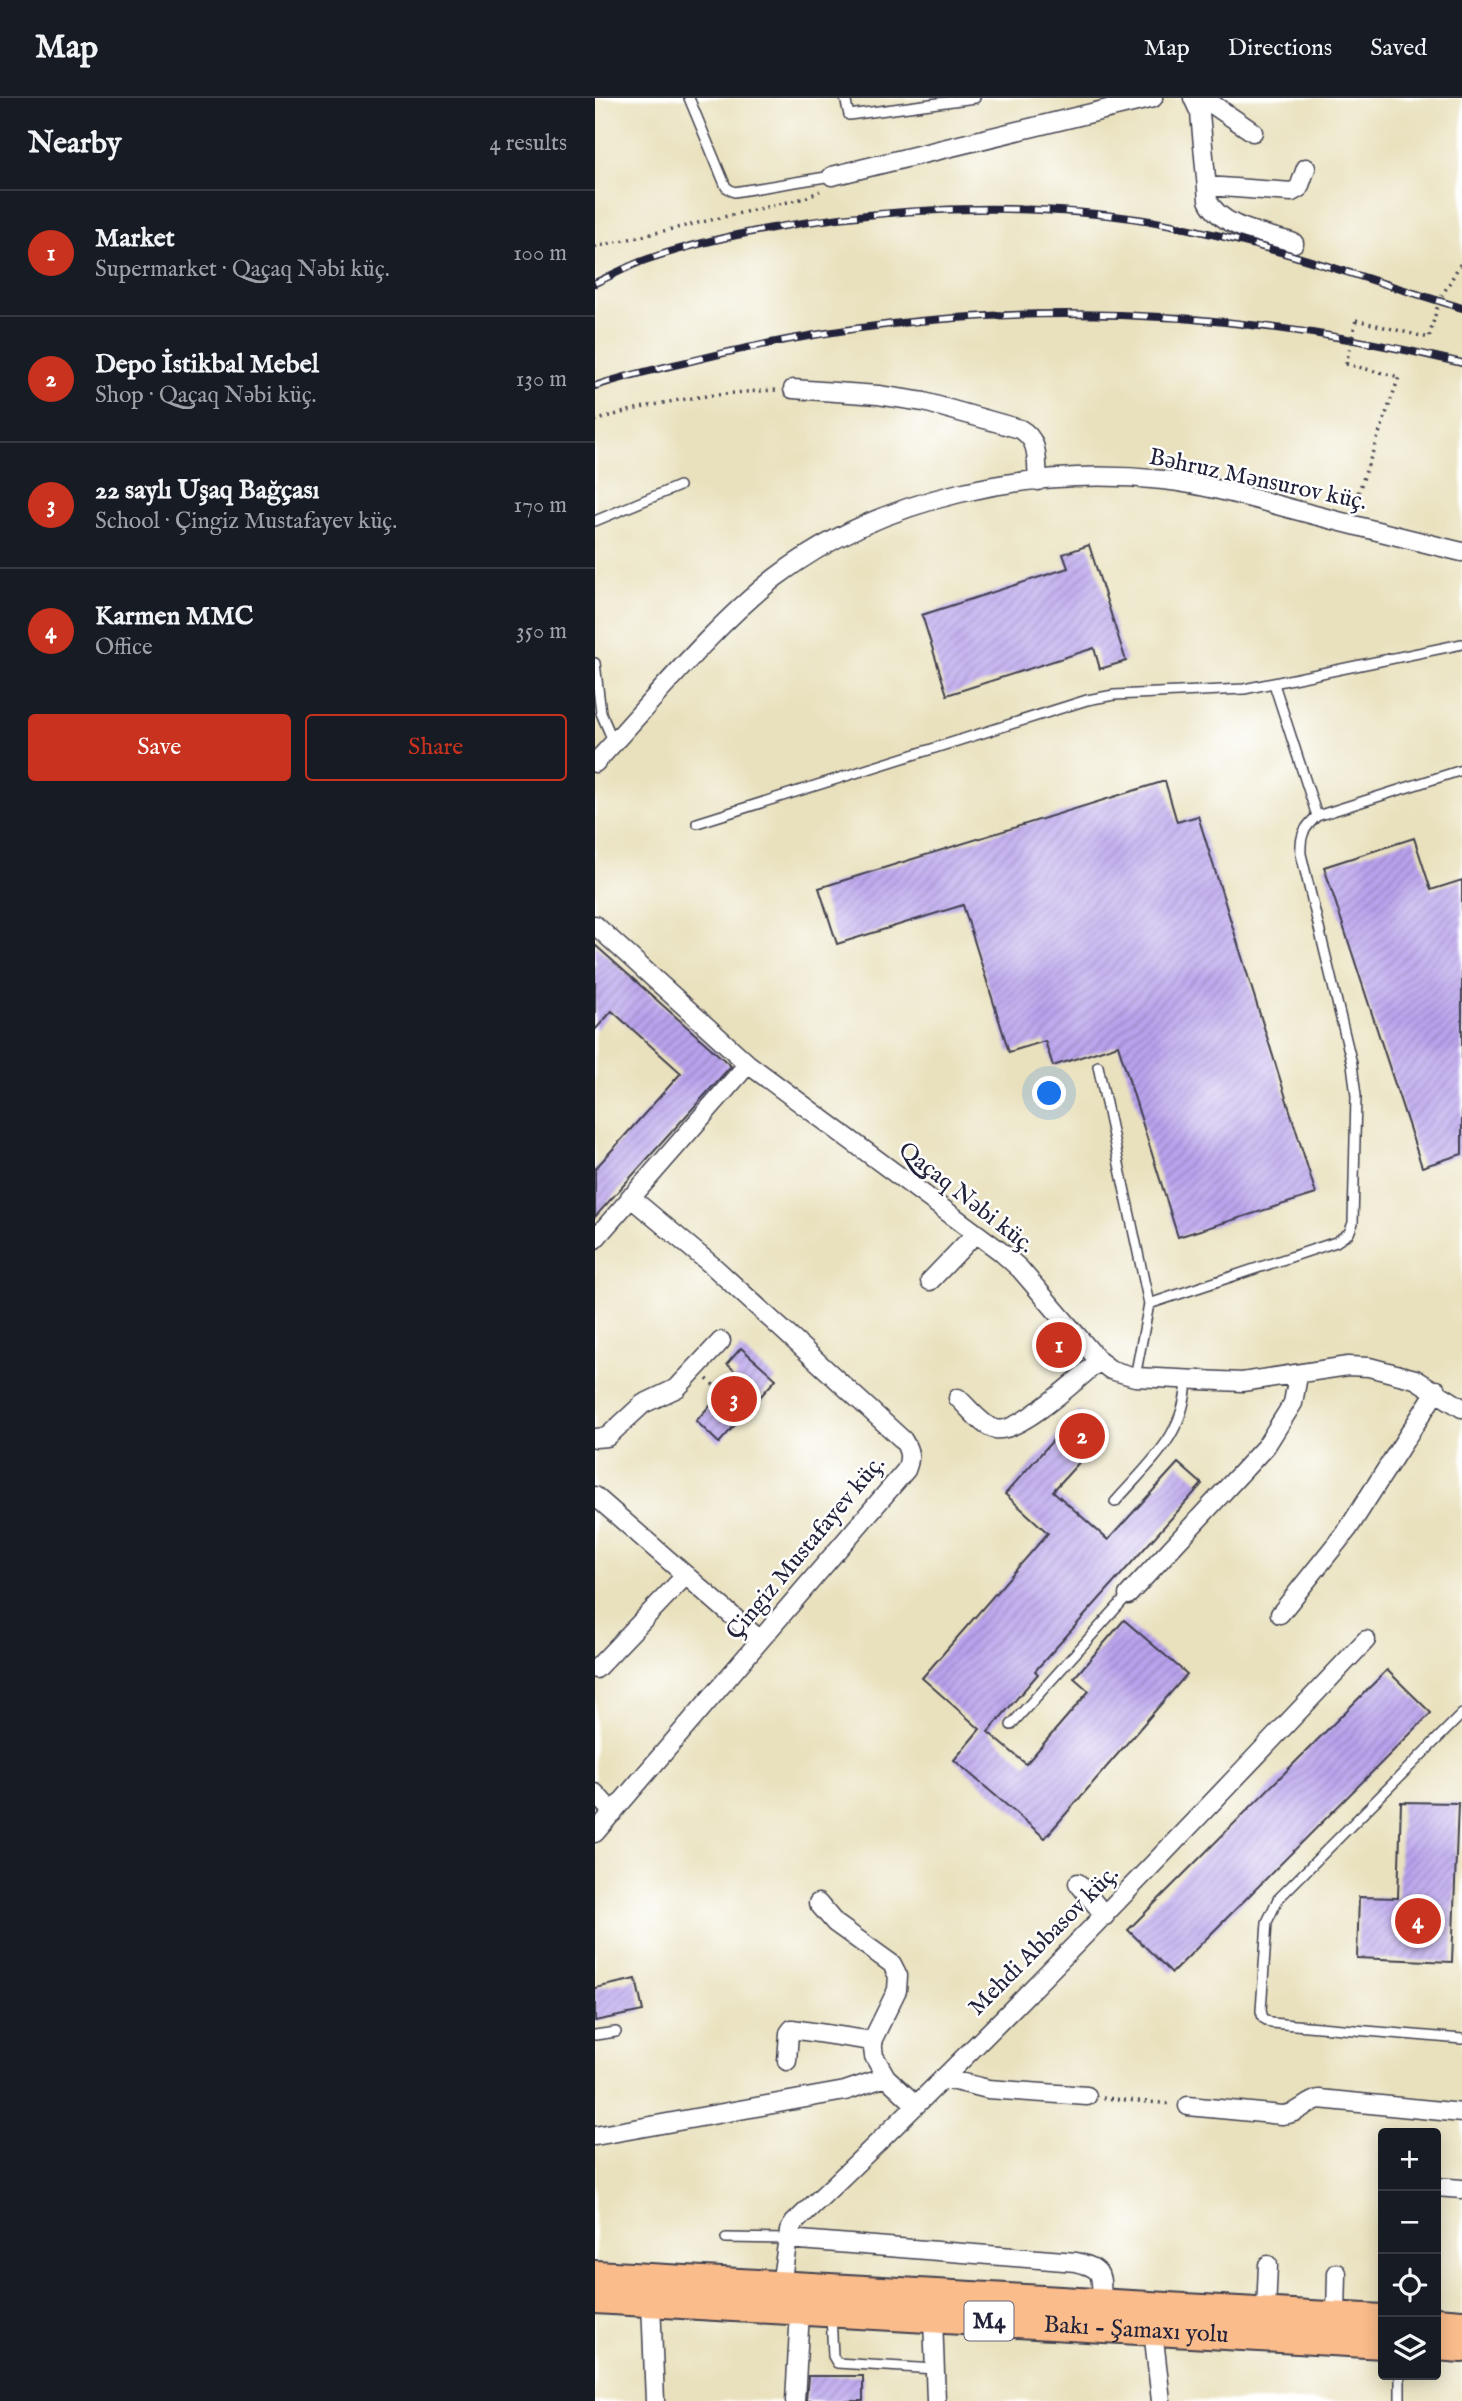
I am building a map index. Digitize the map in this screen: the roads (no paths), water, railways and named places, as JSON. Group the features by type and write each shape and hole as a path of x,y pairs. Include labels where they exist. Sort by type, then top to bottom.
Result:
{"highway":[{"name":"Bakı - Şamaxı yolu","path":"595,2275 1378,2319"},
{"name":"Bakı - Şamaxı yolu","path":"595,2299 1378,2344"},
{"path":"1441,2322 1462,2324"},
{"path":"1441,2346 1462,2348"}],"street":[{"path":"832,176 1153,98"},
{"path":"1194,99 1212,104 1253,132"},
{"path":"1194,99 1200,114 1207,187 1212,208 1221,218 1294,243"},
{"path":"1207,187 1293,192 1299,188 1306,168"},
{"path":"793,389 878,395 924,402 1020,429 1030,435 1035,443 1038,481"},
{"name":"Bəhruz Mənsurov küç.","path":"595,763 721,629 776,578 803,560 904,507 953,494 1038,481 1114,476 1166,480 1249,498 1462,552"},
{"name":"Qaçaq Nəbi küç.","path":"595,925 748,1064 976,1233 1020,1269 1099,1361 1111,1370 1135,1377 1242,1382 1348,1367 1369,1367 1415,1379 1437,1390 1462,1408"},
{"path":"595,1239 748,1064"},
{"name":"Çingiz Mustafayev küç.","path":"595,1833 906,1469 910,1460 909,1449 784,1329 630,1197"},
{"path":"930,1281 976,1233"},
{"path":"595,1438 607,1437 643,1404 671,1392 721,1341"},
{"path":"957,1398 988,1425 1003,1429 1027,1419 1099,1361"},
{"path":"1128,1595 1266,1446 1293,1403 1298,1376"},
{"path":"1280,1614 1348,1529 1437,1390"},
{"path":"596,1499 760,1640"},
{"path":"596,1669 686,1575"},
{"name":"Mehdi Abbasov küç.","path":"781,2286 787,2239 794,2223 1105,1916 1366,1640"},
{"path":"595,1793 613,1813"},
{"path":"1078,1883 1105,1916"},
{"path":"818,1903 835,1923 892,1964 898,1976 897,1990 872,2041 874,2056 886,2077 916,2105"},
{"path":"786,2061 789,2033 792,2029 872,2041"},
{"path":"595,2136 845,2091 886,2077"},
{"path":"943,2078 988,2089 1087,2096"},
{"path":"1188,2106 1282,2115 1297,2114 1319,2099 1462,2113"},
{"path":"1441,2187 1462,2189"},
{"path":"787,2239 1076,2262 1095,2266 1100,2273 1102,2303"},
{"path":"1266,2312 1268,2265"},
{"path":"1336,2316 1337,2273"},
{"path":"651,2302 655,2401"},
{"path":"795,2401 800,2311"},
{"path":"933,2318 936,2401"},
{"path":"1153,2330 1161,2401"}],"lane":[{"path":"689,98 726,187 734,192 832,176"},
{"path":"845,98 849,115 975,98"},
{"path":"595,521 679,486"},
{"path":"697,823 1021,718 1087,700 1114,695 1244,689 1462,645"},
{"path":"595,663 601,712 614,743"},
{"path":"1274,684 1317,816"},
{"path":"1150,1304 1336,1242 1349,1233 1353,1223 1356,1096 1352,1064 1301,854 1300,839 1304,828 1317,816 1462,770"},
{"path":"1098,1066 1150,1304 1135,1377"},
{"path":"1115,1502 1173,1436 1181,1419 1187,1378"},
{"path":"1011,1725 1128,1595"},
{"path":"1462,1714 1278,1899 1267,1922 1261,2011 1263,2018 1271,2023 1462,2039"},
{"path":"595,2035 616,2032"},
{"path":"726,2238 787,2239"},
{"path":"831,2313 833,2356 837,2363 935,2369"},
{"path":"1400,2380 1400,2401"}],"railway":[{"path":"595,283 648,259 771,228 908,212 1046,210 1111,216 1209,233 1282,252 1462,308"},
{"path":"595,386 652,370 784,341 880,325 977,317 1075,314 1172,318 1269,327 1365,342 1462,363"}],"place":[{"name":"Market","path":"1059,1345"},
{"name":"22 saylı Uşaq Bağçası","path":"734,1399"},
{"name":"Depo İstikbal Mebel","path":"1082,1436"},
{"name":"Karmen MMC","path":"1418,1921"}]}
